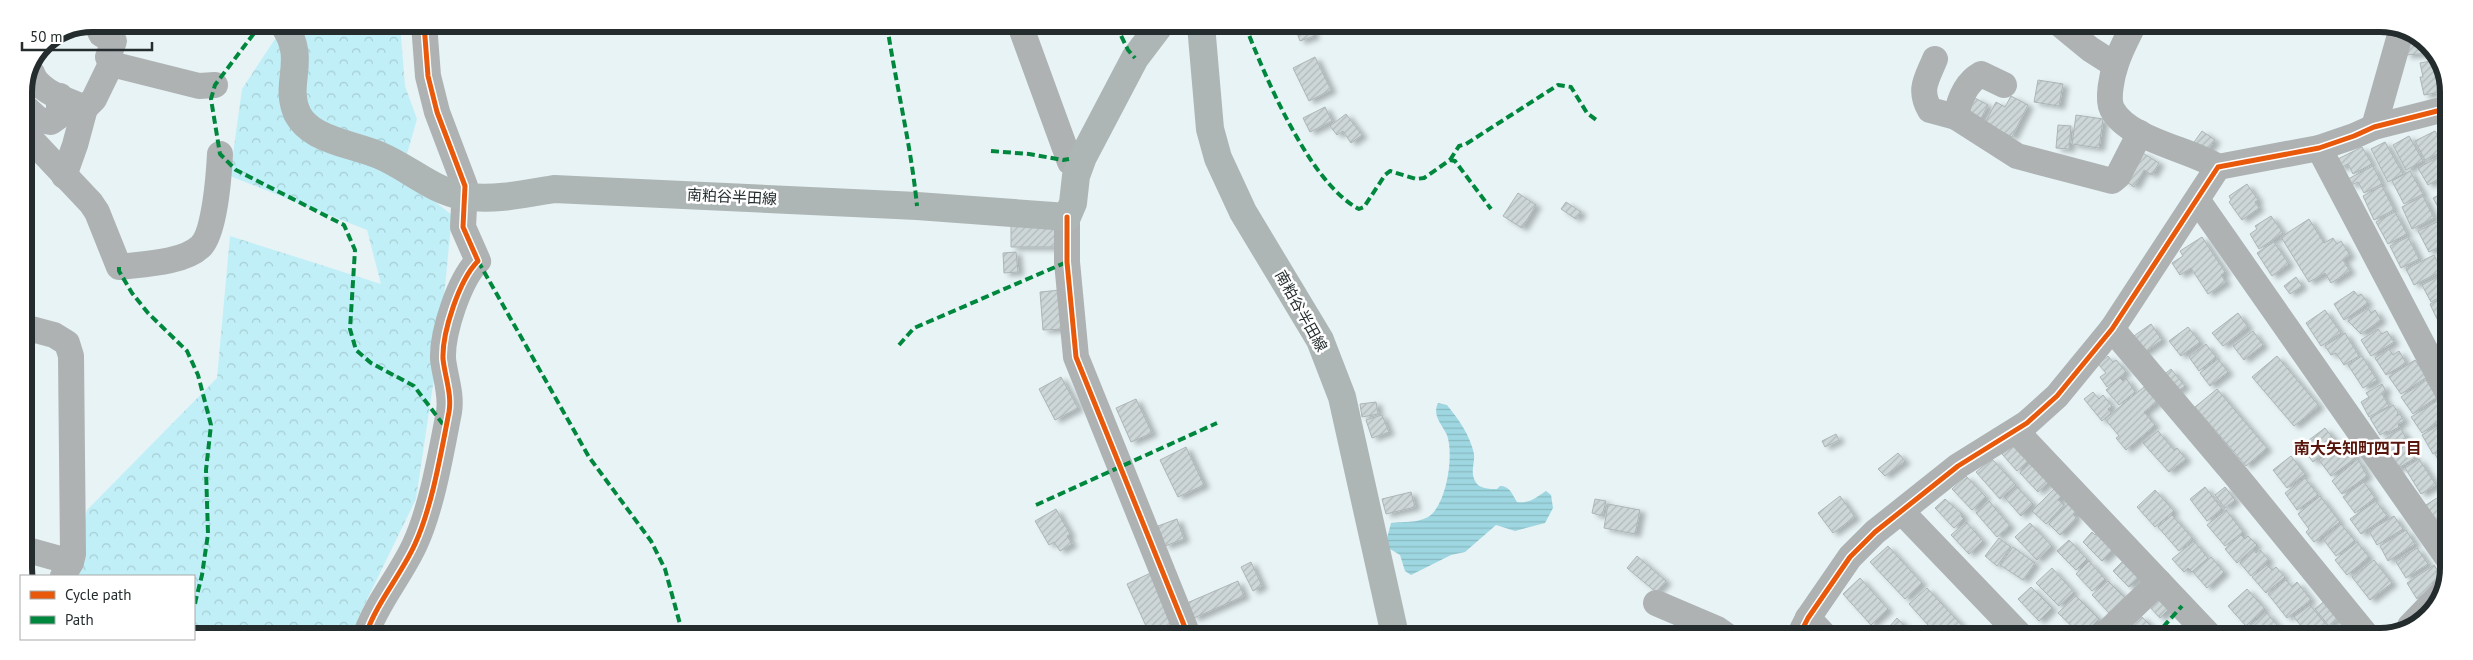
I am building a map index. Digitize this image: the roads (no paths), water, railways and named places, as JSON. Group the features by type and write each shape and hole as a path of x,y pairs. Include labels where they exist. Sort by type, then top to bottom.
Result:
{"main road":[{"name":"南粕谷半田線","path":"289,32 296,51 294,102 304,123 315,132 334,141 382,156 444,191 464,196 515,195 554,189 917,206 1067,217"},
{"path":"1067,217 1073,203 1079,166 1135,58 1155,32"},
{"name":"南粕谷半田線","path":"1202,32 1210,129 1218,158 1243,212 1320,340 1342,397 1393,628"}],"street":[{"path":"64,176 76,145 84,108 94,99 111,64 108,57 114,42 100,32"},
{"path":"368,628 414,547 426,514 449,410 443,341 446,326 470,269 478,261 471,249 463,227 465,186 437,112 428,76 425,32"},
{"path":"1023,32 1070,162 1079,166"},
{"path":"2069,32 2090,49 2115,65"},
{"path":"2130,32 2115,65 2110,97 2111,108 2120,120 2140,133 2206,159 2218,167 2319,148 2374,127 2440,114"},
{"path":"2374,127 2400,36"},
{"path":"1935,59 1922,89 1924,100 1930,110 1956,117 2017,156 2106,181 2112,181 2118,176 2140,133"},
{"path":"111,64 199,86 215,86"},
{"path":"1956,117 1959,101 1971,80 1981,74 2004,85"},
{"path":"35,77 38,83 84,108"},
{"path":"32,114 39,120 51,122 58,117 60,96"},
{"path":"32,141 97,212 119,267 165,261 200,248 206,240 219,180 220,154"},
{"path":"2319,148 2440,378"},
{"path":"1812,628 1850,557 1875,532 1958,466 2016,431 2057,396 2112,329 2198,201 2218,167"},
{"path":"2198,201 2440,547"},
{"path":"1067,217 1067,262 1076,357 1185,628"},
{"path":"32,329 54,335 67,343 71,356 73,554 67,569 33,553"},
{"path":"2112,329 2238,478 2360,628"},
{"path":"2016,431 2202,628"},
{"path":"1902,512 2013,628"},
{"path":"2111,628 2159,582"},
{"path":"1656,603 1715,628"}],"district":[{"name":"南大矢知町四丁目","path":"2358,448"}]}
